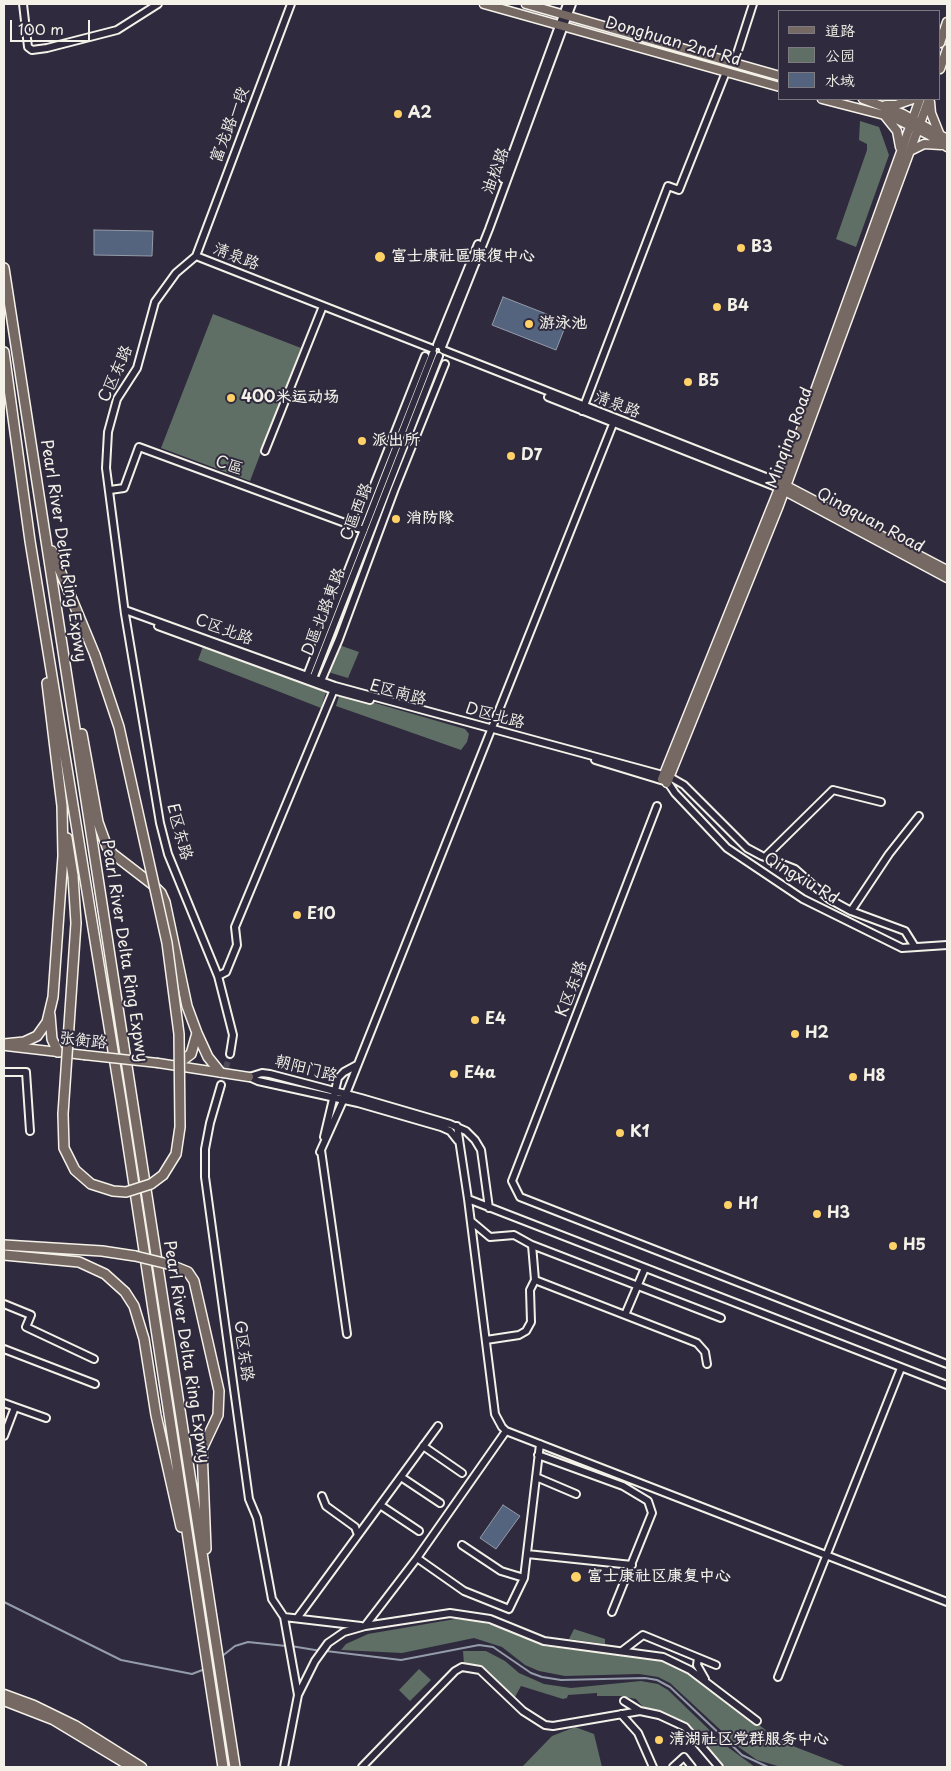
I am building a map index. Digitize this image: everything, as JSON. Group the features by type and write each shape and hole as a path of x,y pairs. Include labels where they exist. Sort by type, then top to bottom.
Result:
{"highway":[{"name":"Pearl River Delta Ring Expwy","path":"4,268 235,1767"},
{"name":"Pearl River Delta Ring Expwy","path":"4,352 30,542 121,1100 223,1767"},
{"path":"30,542 62,806 73,876 76,923 63,1114 64,1148 75,1170 87,1181 101,1188 126,1192 151,1184 163,1175 176,1154 180,1127 179,1034 167,943 118,727 95,655 42,524"},
{"path":"59,619 102,834 113,854 161,893 165,902 187,1006 208,1057 220,1072"},
{"path":"58,1052 52,1039 50,1012 61,900 62,806"},
{"path":"4,1045 32,1039 42,1030 50,1012"},
{"path":"176,1065 191,1054 197,1033"},
{"path":"4,1245 102,1251 135,1256 168,1264 188,1272 194,1280 219,1391 218,1415 204,1444 202,1453 207,1592"},
{"path":"4,1255 50,1258 89,1265 116,1282 134,1306 144,1338 161,1441 197,1594"}],"main road":[{"name":"Donghuan 2nd Rd","path":"484,4 778,86"},
{"name":"Donghuan 2nd Rd","path":"526,4 778,75"},
{"path":"941,40 947,22"},
{"path":"941,66 947,48"},
{"path":"826,100 911,122"},
{"path":"866,100 881,105 919,126 946,144"},
{"path":"881,105 896,105 910,100"},
{"name":"Minqing Road","path":"783,487 900,150 920,100"},
{"path":"930,100 931,113 939,133 946,144"},
{"name":"Minqing Road","path":"665,778 783,487 930,100"},
{"path":"884,114 897,132 900,150"},
{"path":"919,126 939,133"},
{"path":"910,151 924,144 946,144"},
{"name":"Qingquan Road","path":"783,487 947,570"},
{"name":"Qingquan Road","path":"783,487 947,578"},
{"name":"张衡路","path":"4,1045 176,1065 249,1077"},
{"path":"4,1694 34,1704 75,1724 142,1767"},
{"path":"4,1701 53,1720 131,1767"}],"street":[{"path":"23,4 28,47 32,50 117,30 158,4"},
{"name":"富龙路一段","path":"196,256 291,4"},
{"name":"油松路","path":"439,351 562,25 567,4"},
{"name":"油松路","path":"565,15 572,4"},
{"path":"734,63 753,4"},
{"path":"582,408 668,186 679,190 726,72"},
{"name":"清泉路","path":"196,256 783,487"},
{"name":"C区东路","path":"125,612 106,468 108,432 117,399 137,368 155,302 176,273 196,256"},
{"path":"265,450 323,306"},
{"name":"C區西路","path":"309,679 361,529 439,351"},
{"name":"D區北路東路","path":"309,679 439,351"},
{"path":"425,356 361,529 364,509 425,356"},
{"path":"321,681 339,639 394,490 445,364"},
{"path":"320,1152 345,1097 614,421"},
{"name":"C區","path":"110,490 124,488 139,447 361,529"},
{"name":"C区北路","path":"125,612 309,679"},
{"name":"E区东路","path":"125,612 160,823 168,854 218,976 233,1035 230,1054"},
{"path":"218,976 226,972 237,945 235,927 334,688 321,681 309,679"},
{"name":"E区南路","path":"309,679 334,688 491,731"},
{"name":"D区北路","path":"491,731 665,778"},
{"path":"665,778 684,784 740,842 765,857 795,869 826,896 850,911 905,931 915,947"},
{"name":"Qingxiu Rd","path":"665,778 726,848 803,899 890,944 902,948 947,944"},
{"path":"765,857 833,790 881,802"},
{"name":"K区东路","path":"657,806 512,1181 520,1197 947,1364"},
{"path":"850,911 889,854 919,816"},
{"path":"347,1334 320,1152 334,1090 340,1075 358,1064"},
{"path":"4,1072 26,1072 30,1130"},
{"name":"朝阳门路","path":"249,1077 262,1073 270,1074 334,1090 345,1097 441,1127 455,1135 460,1146"},
{"name":"朝阳门路","path":"249,1077 258,1081 332,1098 345,1097 457,1126 471,1135 481,1150 490,1208"},
{"name":"G区东路","path":"221,1085 205,1149 205,1177 249,1499 257,1518 272,1599 284,1617 298,1695"},
{"path":"457,1126 495,1414 499,1424 506,1431 947,1602"},
{"path":"468,1199 947,1385"},
{"path":"471,1221 490,1237 514,1235 532,1245 721,1318"},
{"path":"486,1340 519,1335 526,1331 531,1322 530,1290 535,1280 532,1245"},
{"path":"625,1315 644,1268"},
{"path":"535,1280 698,1343 704,1352 707,1364"},
{"path":"4,1304 31,1314 26,1328 94,1359"},
{"path":"4,1349 95,1384"},
{"path":"778,1677 901,1368"},
{"path":"4,1403 46,1418"},
{"path":"4,1436 15,1407"},
{"path":"298,1617 438,1426"},
{"path":"365,1626 417,1558 506,1431"},
{"path":"417,1558 464,1591 509,1608 524,1578 540,1444"},
{"path":"423,1446 462,1473"},
{"path":"538,1454 622,1486 648,1501 652,1513 612,1612"},
{"path":"401,1477 440,1503"},
{"path":"536,1477 576,1494"},
{"path":"322,1496 326,1506 355,1528 358,1536"},
{"path":"380,1505 419,1531"},
{"path":"462,1546 501,1571 524,1578"},
{"path":"527,1554 632,1565"},
{"path":"284,1767 298,1695 314,1661 328,1643 344,1632 365,1626 450,1613 475,1615 544,1640 663,1657 678,1662 757,1721"},
{"path":"284,1617 298,1617 365,1626"},
{"path":"622,1651 643,1635 716,1665"},
{"path":"698,1658 697,1665 706,1682"},
{"path":"362,1767 462,1667 480,1670 523,1711 545,1725 553,1726 640,1711"},
{"path":"624,1701 640,1711 659,1715 685,1727 719,1767"},
{"path":"620,1714 638,1733 653,1767"},
{"path":"673,1767 684,1757 692,1767"}],"green space":[{"path":"860,121 879,127 889,155 856,247 836,239 867,150 867,144 859,140"},
{"name":"400米运动场","path":"213,314 301,348 250,481 161,448"},
{"path":"204,644 326,692 321,708 198,660"},
{"path":"339,645 359,652 348,678 328,672"},
{"path":"340,693 465,729 469,734 467,742 461,750 336,706"},
{"path":"455,1619 473,1620 503,1628 543,1646 663,1660 698,1678 780,1741 847,1767 781,1767 757,1760 740,1748 670,1683 658,1677 639,1674 565,1676 539,1671 525,1665 502,1647 474,1638 402,1653 341,1650 346,1644 368,1634"},
{"path":"574,1629 605,1639 605,1644 569,1639"},
{"path":"463,1651 486,1651 505,1661 519,1673 544,1684 571,1688 641,1681 658,1684 668,1690 725,1745 755,1767 723,1767 687,1724 643,1707 636,1699 620,1696 597,1696 597,1693 568,1695 567,1698 563,1699 521,1686 515,1697 480,1667 464,1664"},
{"path":"419,1669 431,1680 410,1701 399,1690"},
{"path":"575,1727 594,1734 602,1767 522,1767 552,1736"}],"water":[{"path":"94,230 153,231 152,256 94,255"},
{"name":"游泳池","path":"503,297 567,322 556,350 492,325"},
{"path":"503,1505 520,1516 496,1549 480,1538"}],"waterway":[{"path":"4,1602 121,1660 192,1674 205,1669"},
{"path":"221,1657 235,1646 248,1642 286,1646"},
{"path":"326,1651 401,1660 479,1645 493,1647 531,1673 542,1677 561,1680 645,1678 657,1680 670,1687 742,1755 768,1767"},
{"path":"291,1646 321,1651"}],"tunnel":[{"path":"221,1085 230,1054"}],"place":[{"name":"A2","path":"398,114"},
{"name":"B3","path":"741,248"},
{"name":"富士康社區康復中心","path":"380,257"},
{"name":"B4","path":"717,307"},
{"name":"游泳池","path":"529,324"},
{"name":"B5","path":"688,382"},
{"name":"400米运动场","path":"231,398"},
{"name":"派出所","path":"362,441"},
{"name":"D7","path":"511,456"},
{"name":"消防隊","path":"396,519"},
{"name":"E10","path":"297,915"},
{"name":"E4","path":"475,1020"},
{"name":"H2","path":"795,1034"},
{"name":"E4a","path":"454,1074"},
{"name":"H8","path":"853,1077"},
{"name":"K1","path":"620,1133"},
{"name":"H1","path":"728,1205"},
{"name":"H3","path":"817,1214"},
{"name":"H5","path":"893,1246"},
{"name":"富士康社区康复中心","path":"576,1577"},
{"name":"清湖社区党群服务中心","path":"659,1740"}]}
